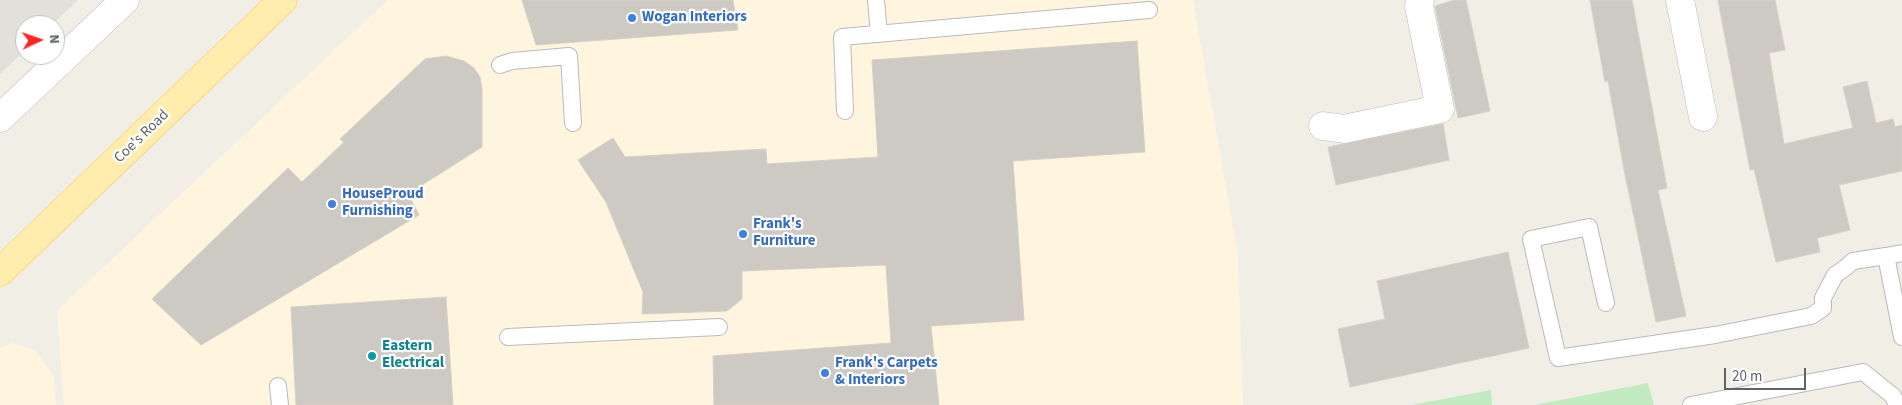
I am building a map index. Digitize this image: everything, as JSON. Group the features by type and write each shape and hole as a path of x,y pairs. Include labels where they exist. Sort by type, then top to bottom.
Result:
{"main road":[{"name":"Coe's Road","path":"0,272 283,0"}],"street":[{"path":"0,118 125,0"},
{"path":"1323,126 1344,129 1440,109 1419,6 1420,0"},
{"path":"1680,0 1703,117"}],"lane":[{"path":"876,0 879,34"},
{"path":"845,112 842,37 1149,10"},
{"path":"500,65 512,61 569,56 573,123"},
{"path":"1606,303 1589,227 1531,239 1558,358 1715,335 1811,316 1823,308 1823,298 1835,275 1853,261 1894,255 1902,337"},
{"path":"508,337 719,326"},
{"path":"1692,405 1863,372 1893,396 1896,405"},
{"path":"278,386 280,405"}],"shaded area":[{"path":"0,0 78,0 62,15 15,15 15,60 0,74"},
{"path":"388,0 1193,0 1238,255 1243,405 64,405 57,311"},
{"path":"11,343 35,350 54,377 56,405 0,405 0,349"}],"green space":[{"path":"1648,383 1654,405 1534,405"},
{"path":"1491,390 1492,405 1411,405"}],"building":[{"name":"Wogan Interiors","path":"522,0 733,0 738,30 536,45"},
{"path":"1454,0 1466,0 1490,111 1458,118 1435,6"},
{"path":"1590,0 1632,0 1667,188 1658,190 1686,316 1656,322 1624,170 1608,81 1605,82"},
{"path":"1718,0 1775,0 1785,50 1769,53 1784,144 1853,128 1843,87 1867,81 1876,123 1893,119 1895,127 1902,125 1902,171 1839,185 1850,230 1817,238 1820,252 1776,262 1754,169 1750,170"},
{"path":"1137,41 1145,152 1013,161 1024,320 931,326 939,405 714,405 713,356 891,343 886,265 742,271 742,299 727,311 642,314 643,292 606,202 578,160 613,138 625,157 766,149 767,164 878,157 872,60"},
{"name":"HouseProud Furnishing","path":"446,56 464,61 474,68 480,77 482,89 482,147 408,194 419,215 201,345 152,299 288,168 302,182 344,142 340,139 425,59"},
{"path":"1443,124 1449,160 1336,185 1328,147"},
{"path":"1508,252 1529,348 1350,387 1338,329 1385,319 1377,281"},
{"name":"Eastern Electrical","path":"446,297 453,405 296,405 291,307"}],"place":[{"name":"Wogan Interiors","path":"632,18"},
{"name":"HouseProud Furnishing","path":"332,204"},
{"name":"Frank's Furniture","path":"743,234"},
{"name":"Eastern Electrical","path":"372,356"},
{"name":"Frank's Carpets & Interiors","path":"825,373"}]}
